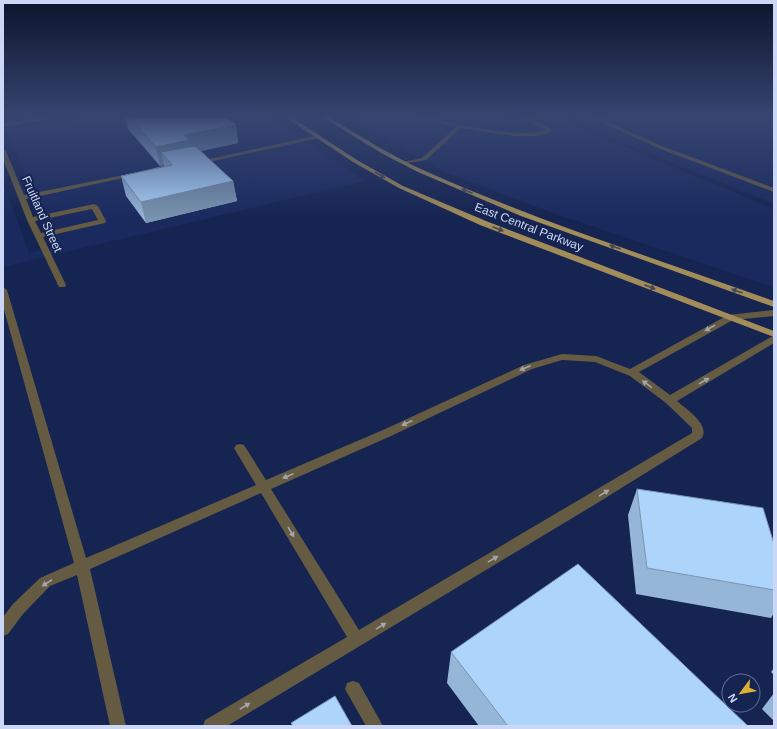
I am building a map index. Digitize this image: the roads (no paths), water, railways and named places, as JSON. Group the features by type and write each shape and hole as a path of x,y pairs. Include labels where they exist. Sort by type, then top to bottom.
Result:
{"main road":[{"name":"East Central Parkway","path":"340,151 401,187 476,220 774,334"},
{"name":"East Central Parkway","path":"383,151 420,171 524,214 774,304"}],"street":[{"name":"Fruitland Street","path":"3,151 31,220 62,285"},
{"path":"196,163 252,151"},
{"path":"405,164 424,159 433,151"},
{"path":"672,151 774,190"},
{"path":"22,198 142,174"},
{"path":"31,220 94,206 102,221 39,236"},
{"path":"3,290 82,566 118,726"},
{"path":"630,373 731,317 774,312"},
{"path":"670,400 774,339"},
{"path":"3,629 18,609 45,582 387,433 528,367 562,357 596,359 630,373 670,400 698,427 698,435 590,501 211,726"},
{"path":"240,448 357,640"},
{"path":"353,689 374,726"}]}
